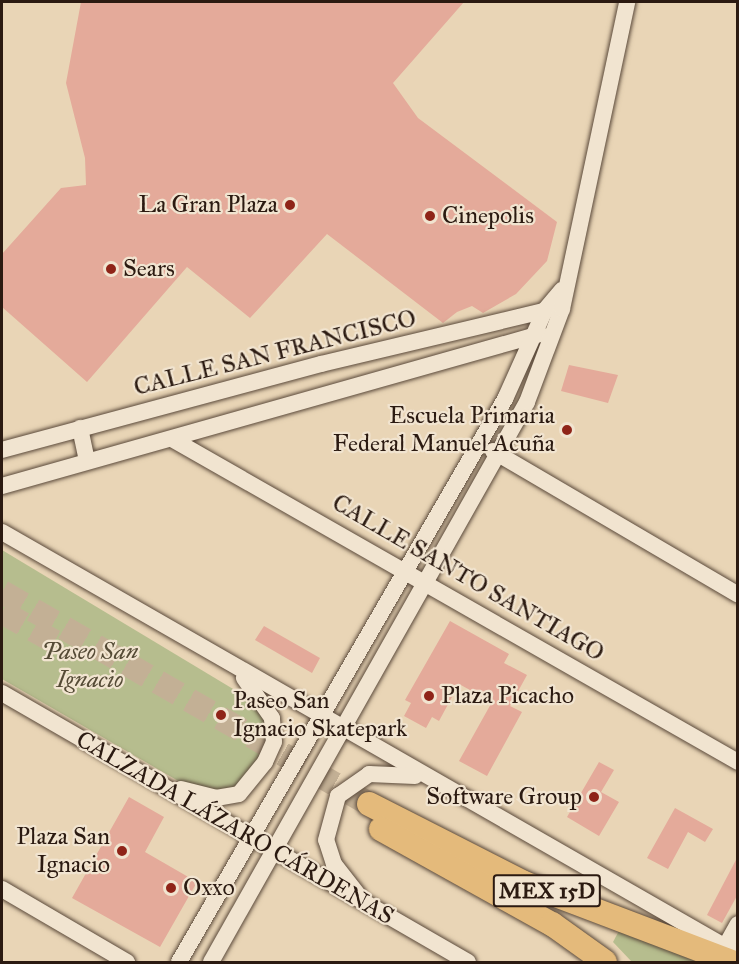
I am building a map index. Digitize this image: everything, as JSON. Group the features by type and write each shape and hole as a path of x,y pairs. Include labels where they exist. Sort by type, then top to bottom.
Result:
{"highway":[{"name":"MEX 15D","path":"605,963 552,924 366,811 524,883 732,955"}],"street":[{"path":"178,963 480,443 533,335 553,309 562,290 627,2"},
{"path":"211,963 501,456 555,331 553,309"},
{"name":"CALLE SAN FRANCISCO","path":"2,450 287,373 553,309"},
{"name":"CALLE SAN FRANCISCO","path":"2,486 87,459 172,439 304,398 533,335 555,331"},
{"path":"287,373 304,398"},
{"path":"80,428 87,459"},
{"name":"CALLE SANTO SANTIAGO","path":"172,439 429,582 738,762"},
{"path":"480,443 738,595"},
{"path":"2,532 732,955 738,924"},
{"path":"100,750 194,796 238,794 254,781 274,742 272,717 261,698 235,668"},
{"name":"CALZADA LÁZARO CÁRDENAS","path":"2,693 468,963"},
{"path":"366,904 334,864 326,840 338,796 369,774 427,778"},
{"path":"2,888 127,963"}],"green space":[{"name":"Paseo San Ignacio","path":"2,550 263,707 266,746 242,785 226,792 187,786 2,679"},
{"path":"620,929 703,962 632,962 613,942"}],"building":[{"name":"La Gran Plaza","path":"81,2 464,2 393,83 418,118 557,222 547,261 516,294 483,313 472,306 457,312 443,323 327,234 250,318 187,267 87,382 2,307 2,254 61,188 86,185 85,158 66,83"},
{"path":"569,365 618,375 608,403 561,391"},
{"name":"Plaza Picacho","path":"450,621 509,654 504,663 527,675 510,706 522,712 487,776 459,761 492,702 459,684 439,721 432,717 426,728 404,716 411,703 405,700"},
{"path":"264,626 320,658 312,673 255,640"},
{"name":"Software Group","path":"599,762 614,770 601,792 619,802 599,836 567,817"},
{"name":"Plaza San Ignacio","path":"129,797 164,817 145,852 197,882 160,947 72,898"},
{"path":"675,808 713,829 705,842 688,832 668,869 647,858"},
{"path":"738,856 738,894 722,923 707,915"}],"tunnel":[{"path":"2,592 369,804"},
{"path":"2,612 62,646"}],"place":[{"name":"La Gran Plaza","path":"290,205"},
{"name":"Cinepolis","path":"430,216"},
{"name":"Sears","path":"111,269"},
{"name":"Escuela Primaria Federal Manuel Acuña","path":"567,430"},
{"name":"Plaza Picacho","path":"429,696"},
{"name":"Paseo San Ignacio Skatepark","path":"221,715"},
{"name":"Software Group","path":"594,797"},
{"name":"Plaza San Ignacio","path":"122,851"},
{"name":"Oxxo","path":"171,888"}]}
